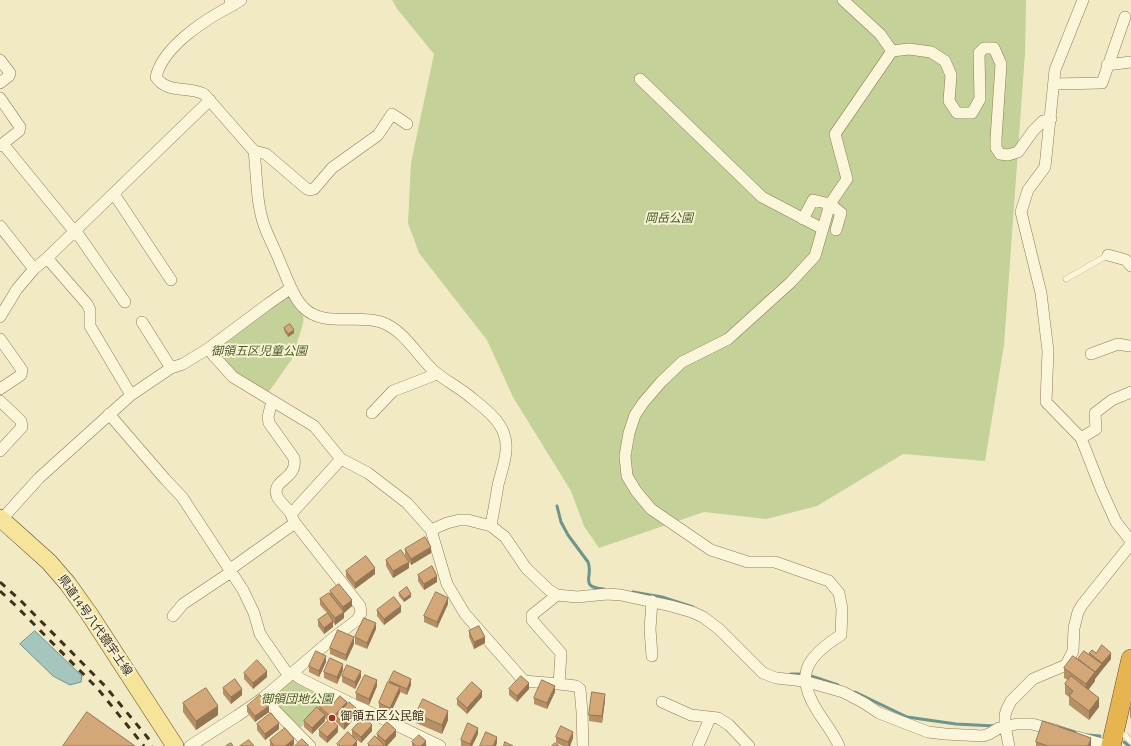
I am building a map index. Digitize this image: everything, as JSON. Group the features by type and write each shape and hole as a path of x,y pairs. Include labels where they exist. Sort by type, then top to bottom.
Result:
{"highway":[{"path":"1112,740 1131,659"}],"main road":[{"name":"県道14号八代鏡宇土線","path":"1,518 44,558 68,584 90,615 175,746"}],"street":[{"path":"843,0 880,34 892,51"},
{"path":"1083,0 1055,70 1045,167 1028,190 1021,212 1041,293 1048,351 1046,402 1081,438 1116,522 1131,541"},
{"path":"234,2 205,21 177,44 163,60 156,77 158,81 165,86 173,89 198,91 204,94 254,151 261,214 264,226 291,288 302,306 308,312 329,319 366,318 381,322 394,328 402,334 426,364 437,374 466,394 494,417 504,434 506,450 491,526"},
{"path":"1054,84 1102,83 1107,65 1125,17"},
{"path":"839,746 810,699 804,681 806,671 814,657 825,645 841,635 842,609 840,593 829,582 775,562 748,562 711,550 651,509 636,491 627,476 625,456 629,433 635,415 642,403 682,362 728,339 791,282 815,256 830,204 847,179 836,134 892,51 909,49 932,52 945,61 951,75 949,101 958,113 972,113 980,99 979,53 984,48 994,48 1000,64 996,148 1000,154 1008,155 1018,152 1033,131 1043,121 1051,119"},
{"path":"0,60 10,73 9,76 0,83"},
{"path":"1107,65 1131,62"},
{"path":"640,79 762,197 823,229"},
{"path":"0,98 20,127 19,130 2,145 74,230 125,302"},
{"path":"0,318 17,289 34,269 114,194 210,100"},
{"path":"254,151 266,154 310,190 314,189 332,168 378,135 392,114 407,124"},
{"path":"114,194 171,280"},
{"path":"803,219 813,200 830,204 841,213 836,230"},
{"path":"0,226 34,269"},
{"path":"1108,255 1126,260 1131,266"},
{"path":"47,258 87,304 90,310 90,326 131,395"},
{"path":"1,518 39,478 131,395 171,368 183,364 209,348 291,288"},
{"path":"142,322 171,368"},
{"path":"0,339 22,370 21,375 0,389"},
{"path":"1091,354 1118,344 1131,346"},
{"path":"209,348 233,377 314,426 341,459 368,473 407,504 430,530 447,584 465,614 524,680 576,686 580,689 583,746"},
{"path":"372,413 394,390 437,374"},
{"path":"1081,438 1096,429 1095,413 1112,400 1131,392"},
{"path":"0,401 21,421 22,427 0,451"},
{"path":"190,746 263,698 332,639 357,620 361,614 360,606 277,495 277,489 280,483 294,469 295,465 294,458 269,424 268,417 272,401"},
{"path":"109,414 182,497 248,599 260,634 291,674 440,746"},
{"path":"173,616 183,604 230,571 293,518 341,459"},
{"path":"430,530 446,522 459,520 468,520 491,526 506,537 526,568 549,590 557,595 577,597 607,594 621,595 652,601 692,612 707,620 719,629 763,673 776,678 804,681 843,692 880,713 928,732 983,736 1005,726 1032,724 1112,740"},
{"path":"1009,746 1005,726 1005,715 1011,701 1038,676 1066,665 1072,651 1074,628 1078,612 1131,544"},
{"path":"557,595 532,615 532,620 561,653 559,684"},
{"path":"652,601 650,629 652,656"},
{"path":"263,698 310,746"},
{"path":"662,702 691,715 718,718 729,725 749,746"},
{"path":"698,746 710,718"},
{"path":"410,746 418,736"}],"lane":[{"path":"1066,279 1108,255"},
{"path":"1112,740 1126,736 1131,742"}],"green space":[{"name":"岡岳公園","path":"392,0 1026,0 1025,53 1004,345 985,461 903,454 817,506 766,519 704,512 599,548 584,526 571,491 513,397 487,340 419,253 408,223 411,163 434,54 398,10"},
{"name":"御領五区児童公園","path":"288,294 303,316 303,324 294,356 268,393 239,377 214,349"},
{"name":"御領団地公園","path":"293,678 331,699 299,729 268,698"}],"water":[{"path":"35,631 82,676 81,682 70,685 53,676 20,644"}],"building":[{"path":"290,324 294,330 288,334 284,328"},
{"path":"425,537 431,547 411,559 405,549"},
{"path":"401,550 409,562 393,571 386,560"},
{"path":"366,556 375,568 355,583 346,571"},
{"path":"432,566 437,576 424,584 418,575"},
{"path":"339,584 352,600 343,607 330,591"},
{"path":"407,587 411,594 404,599 399,593"},
{"path":"436,592 448,598 437,622 424,616"},
{"path":"329,593 344,612 335,618 320,599"},
{"path":"394,597 401,606 384,619 377,610"},
{"path":"328,613 333,621 324,628 318,620"},
{"path":"364,618 376,623 367,643 355,637"},
{"path":"479,626 485,637 474,642 469,631"},
{"path":"338,630 354,637 346,655 330,648"},
{"path":"1102,645 1111,653 1102,663 1089,653 1092,650 1096,653"},
{"path":"316,651 326,656 319,671 309,666"},
{"path":"1084,651 1102,664 1095,672 1078,659"},
{"path":"1073,656 1095,672 1086,684 1064,668"},
{"path":"330,658 343,664 337,677 324,672"},
{"path":"257,660 267,671 253,683 244,673"},
{"path":"347,665 361,671 355,682 342,676"},
{"path":"394,671 411,679 407,689 389,681"},
{"path":"365,675 377,680 369,699 356,693"},
{"path":"521,676 529,683 517,696 509,689"},
{"path":"1071,676 1099,698 1089,711 1069,696 1073,691 1065,684"},
{"path":"235,679 242,689 231,697 223,688"},
{"path":"542,680 555,686 547,703 534,698"},
{"path":"388,682 400,687 390,708 379,703"},
{"path":"472,682 482,691 467,708 457,699"},
{"path":"206,688 218,706 196,721 183,703"},
{"path":"592,692 605,694 602,716 589,715"},
{"path":"260,695 269,706 255,716 247,706"},
{"path":"340,696 347,702 332,718 319,706 325,699 332,705"},
{"path":"423,699 448,711 442,725 416,714"},
{"path":"349,702 357,709 344,724 336,716"},
{"path":"317,707 325,715 312,728 304,721"},
{"path":"87,712 135,746 63,746"},
{"path":"271,713 279,723 265,734 257,724"},
{"path":"364,717 372,725 361,737 352,730"},
{"path":"330,719 338,726 327,737 319,730"},
{"path":"1043,721 1091,738 1088,746 1048,746 1036,742"},
{"path":"387,722 396,730 385,741 377,734"},
{"path":"468,723 478,728 470,744 461,740"},
{"path":"561,726 573,732 568,742 556,737"},
{"path":"285,728 294,739 285,746 274,746 270,740"},
{"path":"348,732 357,741 352,746 339,746 337,744"},
{"path":"486,732 497,737 493,746 480,746"},
{"path":"419,735 426,741 421,746 416,746 412,742"},
{"path":"375,736 384,745 383,746 370,746 368,744"},
{"path":"302,739 309,746 295,746"},
{"path":"249,740 254,746 240,746"},
{"path":"505,742 513,746 504,746"},
{"path":"231,743 233,746 226,746"},
{"path":"555,743 559,746 552,746"}],"waterway":[{"path":"557,506 561,522 568,535 588,562 589,583 591,586 604,589"},
{"path":"633,592 662,597 693,607"},
{"path":"791,674 801,674"},
{"path":"808,675 838,685"},
{"path":"855,692 907,717 956,724 995,726"},
{"path":"1056,726 1078,733"},
{"path":"1087,735 1100,736"},
{"path":"1124,742 1129,746"}],"railway":[{"path":"0,582 20,600 105,686 148,738 152,746"},
{"path":"0,591 98,689 144,746"}],"place":[{"name":"御領五区公民館","path":"332,718"}]}
